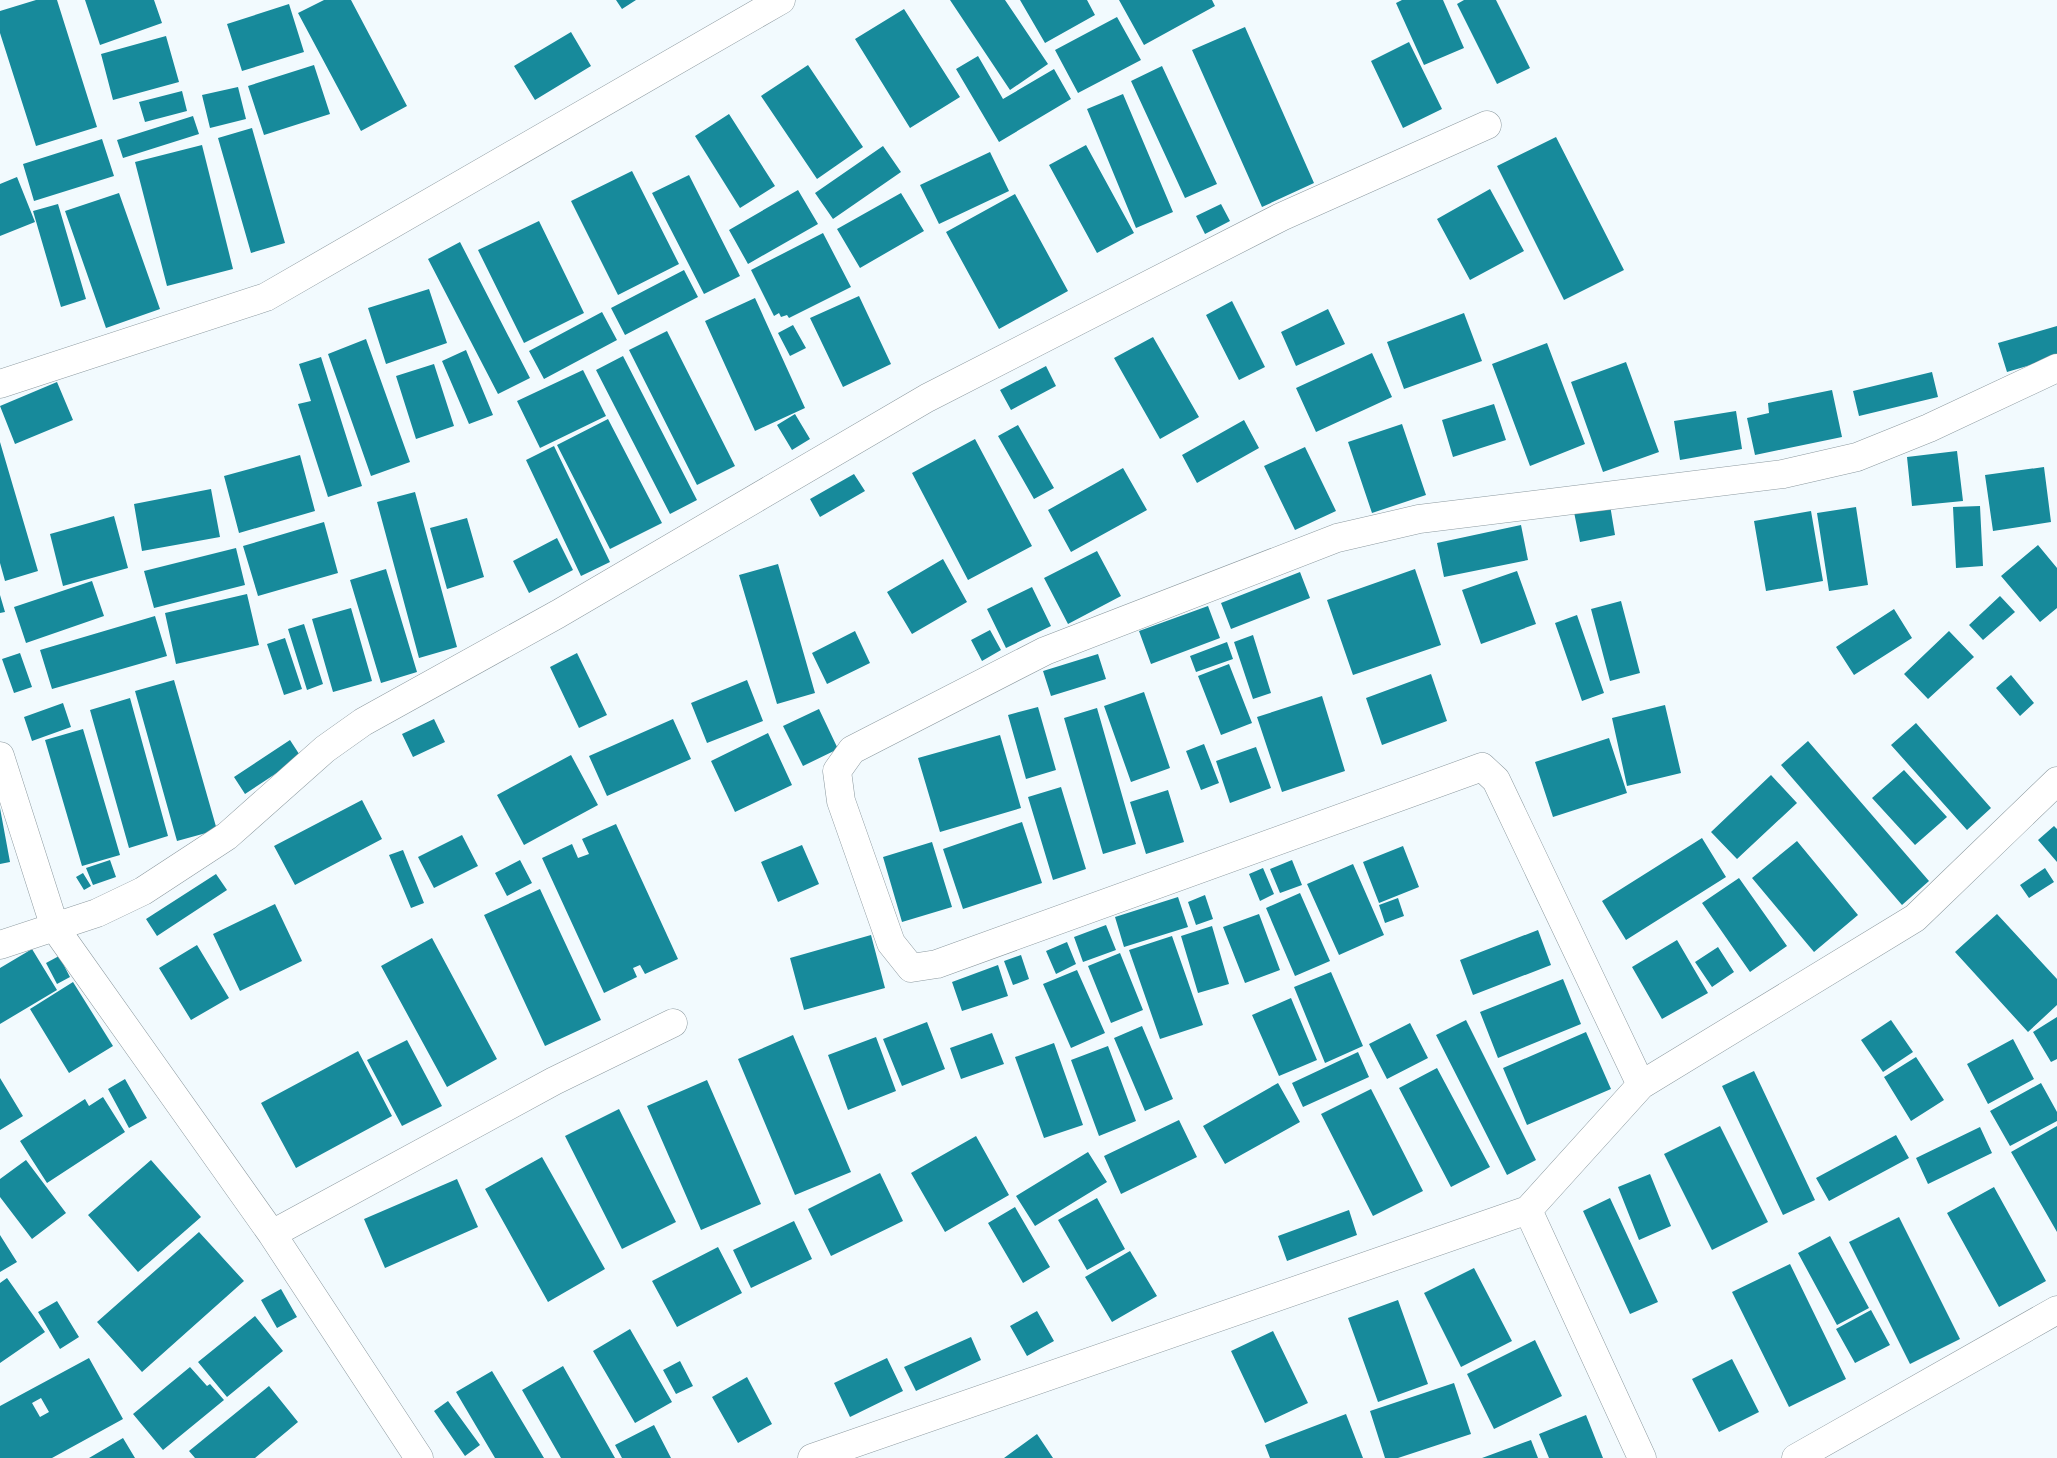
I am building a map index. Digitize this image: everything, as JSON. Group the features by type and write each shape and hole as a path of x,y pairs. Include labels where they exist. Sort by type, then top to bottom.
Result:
{"street":[{"path":"0,384 266,297 781,0"},
{"path":"0,945 98,913 143,891 227,836 325,750 363,722 558,614 926,398 1281,218 1487,125"},
{"path":"1641,1084 1496,780 1482,767 937,964 911,968 891,944 841,801 837,771 852,750 1045,651 1338,538 1419,519 1783,474 1857,457 1929,428 2057,368"},
{"path":"0,756 55,928 272,1234 420,1458"},
{"path":"812,1458 1528,1210 1641,1084 1915,918 2057,781"},
{"path":"272,1234 554,1081 673,1023"},
{"path":"1528,1210 1642,1458"},
{"path":"1796,1458 2057,1310"}],"building":[{"path":"36,0 57,0 97,127 36,146 0,33 0,11"},
{"path":"85,0 154,0 162,23 100,45"},
{"path":"324,0 351,0 407,106 361,131 298,13"},
{"path":"616,0 636,0 622,9"},
{"path":"950,0 1005,0 1048,64 1010,90"},
{"path":"1020,0 1087,0 1095,15 1045,43"},
{"path":"1119,0 1212,0 1215,6 1144,45"},
{"path":"1402,0 1443,0 1464,48 1424,65 1396,3"},
{"path":"1464,0 1496,0 1530,68 1497,84 1457,4"},
{"path":"289,4 304,52 242,71 227,24"},
{"path":"904,9 960,97 910,128 855,39"},
{"path":"1117,17 1141,60 1078,93 1055,50"},
{"path":"1245,27 1314,183 1262,207 1192,50"},
{"path":"571,32 591,66 535,100 514,66"},
{"path":"166,36 179,82 113,100 101,54"},
{"path":"1409,42 1442,109 1403,128 1371,61"},
{"path":"978,56 1003,99 1054,69 1071,99 999,142 956,69"},
{"path":"314,65 330,114 264,135 248,86"},
{"path":"808,65 863,147 817,179 761,96"},
{"path":"1162,66 1217,184 1185,198 1131,81"},
{"path":"238,87 246,119 210,128 202,95"},
{"path":"182,91 187,111 145,122 139,102"},
{"path":"1123,94 1173,212 1136,228 1087,109"},
{"path":"729,114 775,186 740,208 695,136"},
{"path":"193,116 199,134 123,158 117,140"},
{"path":"252,128 285,243 251,253 218,138"},
{"path":"1556,137 1624,270 1564,300 1497,166"},
{"path":"102,139 114,176 34,201 23,164"},
{"path":"202,145 233,269 167,286 135,162"},
{"path":"1086,145 1134,233 1097,253 1049,165"},
{"path":"883,146 901,172 833,219 815,193"},
{"path":"990,152 1009,191 939,224 920,185"},
{"path":"632,171 679,264 618,295 571,201"},
{"path":"689,175 740,276 704,294 652,193"},
{"path":"17,177 35,222 0,236 0,184"},
{"path":"1490,189 1524,251 1470,280 1437,219"},
{"path":"798,190 818,224 748,264 729,230"},
{"path":"119,193 160,309 106,328 65,211"},
{"path":"901,193 924,231 860,268 837,229"},
{"path":"1015,194 1068,291 999,329 946,232"},
{"path":"58,204 86,299 61,307 33,211"},
{"path":"1221,204 1230,221 1205,234 1196,216"},
{"path":"539,221 584,313 524,343 478,250"},
{"path":"823,233 851,287 789,318 787,315 781,317 779,313 774,316 751,270"},
{"path":"460,242 530,378 498,394 428,259"},
{"path":"684,270 698,297 625,335 611,308"},
{"path":"429,289 447,343 386,364 368,308"},
{"path":"859,296 891,364 843,387 810,318"},
{"path":"755,298 805,408 755,431 705,321"},
{"path":"1232,301 1265,367 1239,380 1206,315"},
{"path":"1328,309 1345,344 1296,366 1281,332"},
{"path":"602,312 617,340 544,379 529,351"},
{"path":"1464,313 1482,361 1404,389 1387,342"},
{"path":"793,325 806,348 790,356 778,333"},
{"path":"2057,326 2057,357 2007,372 1998,343"},
{"path":"667,331 735,466 697,485 629,350"},
{"path":"1153,337 1199,417 1160,439 1114,358"},
{"path":"366,339 410,462 371,476 328,354"},
{"path":"1547,343 1585,444 1530,466 1492,364"},
{"path":"466,350 493,415 469,424 442,361"},
{"path":"1372,353 1392,397 1316,432 1296,388"},
{"path":"623,356 697,500 670,514 596,370"},
{"path":"321,357 362,486 328,497 298,404 311,401 299,364"},
{"path":"1626,362 1659,452 1603,472 1571,382"},
{"path":"434,364 454,426 416,439 396,376"},
{"path":"1046,366 1056,386 1011,410 1000,390"},
{"path":"583,370 606,416 540,448 517,401"},
{"path":"1932,372 1938,397 1859,416 1853,391"},
{"path":"57,382 73,420 15,444 0,406"},
{"path":"1832,390 1842,437 1755,455 1747,418 1769,413 1768,403"},
{"path":"1494,404 1506,440 1453,457 1442,420"},
{"path":"1736,411 1742,449 1680,460 1674,421"},
{"path":"795,414 810,439 792,450 777,425"},
{"path":"608,419 662,523 610,549 557,445"},
{"path":"1244,420 1259,448 1197,483 1182,455"},
{"path":"1402,424 1426,495 1372,513 1348,442"},
{"path":"1018,425 1054,488 1034,499 998,436"},
{"path":"975,439 1032,546 968,580 912,473"},
{"path":"0,442 38,571 5,581 0,563"},
{"path":"554,446 610,562 581,576 526,460"},
{"path":"1305,447 1336,511 1295,530 1264,466"},
{"path":"1957,451 1963,501 1912,506 1907,457"},
{"path":"300,455 315,511 239,533 224,476"},
{"path":"2044,467 2051,522 1993,531 1985,475"},
{"path":"1123,468 1147,510 1071,552 1048,510"},
{"path":"854,474 865,491 820,517 810,499"},
{"path":"211,489 220,537 142,551 134,504"},
{"path":"415,492 457,647 419,658 377,502"},
{"path":"1610,505 1615,535 1580,542 1574,512"},
{"path":"1980,506 1983,566 1956,568 1953,507"},
{"path":"1856,507 1868,585 1829,591 1817,513"},
{"path":"1811,511 1823,581 1766,591 1754,521"},
{"path":"114,516 128,568 63,586 50,534"},
{"path":"467,518 484,577 447,589 430,528"},
{"path":"324,522 338,573 258,596 243,546"},
{"path":"1521,525 1528,560 1444,577 1437,543"},
{"path":"557,538 573,570 529,593 513,561"},
{"path":"2038,545 2057,568 2057,608 2040,622 2001,576"},
{"path":"236,548 245,585 154,608 144,571"},
{"path":"1097,551 1121,596 1068,624 1044,578"},
{"path":"943,559 967,602 912,634 887,592"},
{"path":"778,564 815,693 777,704 739,575"},
{"path":"386,569 417,672 381,683 350,580"},
{"path":"1415,569 1441,645 1353,675 1327,600"},
{"path":"1517,571 1536,624 1481,644 1462,590"},
{"path":"1300,572 1310,598 1231,629 1221,603"},
{"path":"92,581 104,616 26,643 14,607"},
{"path":"1032,587 1051,626 1006,648 987,609"},
{"path":"247,594 259,645 176,664 165,613"},
{"path":"0,595 5,612 0,613"},
{"path":"2000,596 2015,612 1983,640 1969,625"},
{"path":"1621,601 1640,673 1610,681 1591,609"},
{"path":"1208,606 1220,638 1151,664 1139,631"},
{"path":"351,608 372,681 333,692 312,619"},
{"path":"1894,609 1912,638 1854,675 1836,647"},
{"path":"1577,615 1604,693 1582,701 1555,623"},
{"path":"155,616 167,656 52,689 40,650"},
{"path":"304,624 323,684 307,690 288,629"},
{"path":"990,630 1001,650 982,661 971,640"},
{"path":"855,631 870,663 827,684 812,653"},
{"path":"1949,631 1974,657 1928,699 1904,674"},
{"path":"1253,635 1271,693 1253,699 1234,642"},
{"path":"285,638 302,689 284,695 267,644"},
{"path":"1227,642 1233,659 1196,672 1190,656"},
{"path":"20,653 32,687 14,693 2,659"},
{"path":"577,653 607,715 579,728 550,667"},
{"path":"1098,654 1106,679 1051,696 1043,671"},
{"path":"1229,664 1252,723 1221,735 1198,676"},
{"path":"1431,674 1447,721 1382,745 1366,698"},
{"path":"2011,675 2034,703 2020,716 1996,688"},
{"path":"174,680 217,830 177,841 135,691"},
{"path":"747,680 763,721 707,743 691,703"},
{"path":"1144,692 1170,768 1131,782 1104,706"},
{"path":"1322,696 1345,771 1282,792 1257,717"},
{"path":"130,698 168,836 129,848 90,710"},
{"path":"63,703 71,727 32,741 24,717"},
{"path":"1665,705 1681,773 1627,786 1612,718"},
{"path":"1038,707 1056,770 1026,779 1008,715"},
{"path":"1097,708 1136,844 1103,854 1064,718"},
{"path":"819,709 838,749 803,766 783,726"},
{"path":"434,719 445,742 413,757 402,734"},
{"path":"673,719 691,759 607,796 589,756"},
{"path":"1916,723 1991,808 1967,830 1891,745"},
{"path":"83,729 120,855 82,866 45,740"},
{"path":"768,733 792,785 735,812 711,761"},
{"path":"1000,735 1021,808 940,832 918,758"},
{"path":"1609,738 1627,793 1553,817 1535,762"},
{"path":"290,740 301,757 245,794 234,777"},
{"path":"1808,741 1929,881 1902,905 1781,765"},
{"path":"1204,744 1219,783 1201,790 1186,751"},
{"path":"1256,747 1271,788 1230,803 1216,761"},
{"path":"571,755 598,805 524,845 497,795"},
{"path":"1904,770 1947,817 1915,845 1872,798"},
{"path":"1771,775 1797,803 1737,859 1711,832"},
{"path":"1061,787 1086,869 1053,880 1028,797"},
{"path":"1168,790 1184,842 1146,854 1130,802"},
{"path":"362,800 382,839 295,885 274,846"},
{"path":"0,808 10,862 0,864"},
{"path":"1022,822 1042,883 963,909 943,849"},
{"path":"616,824 678,959 645,974 640,965 633,968 637,977 604,993 542,858 572,844 578,858 589,854 582,839"},
{"path":"2054,826 2057,829 2057,862 2038,840"},
{"path":"462,835 478,866 434,888 418,857"},
{"path":"1702,838 1726,877 1626,940 1602,901"},
{"path":"1797,841 1858,915 1814,952 1752,878"},
{"path":"932,842 952,907 902,922 883,857"},
{"path":"802,845 819,884 778,902 761,862"},
{"path":"1403,846 1419,887 1379,903 1363,862"},
{"path":"403,850 424,903 411,908 389,855"},
{"path":"110,860 116,877 93,885 86,868"},
{"path":"520,860 532,883 507,896 495,873"},
{"path":"1292,860 1302,885 1280,893 1270,869"},
{"path":"1353,864 1384,935 1339,955 1307,884"},
{"path":"1263,868 1274,894 1260,901 1249,874"},
{"path":"2045,868 2054,882 2029,898 2020,885"},
{"path":"83,873 91,886 84,890 76,877"},
{"path":"216,874 227,890 157,936 146,919"},
{"path":"1739,878 1787,946 1750,972 1702,903"},
{"path":"540,889 601,1020 545,1046 484,915"},
{"path":"1300,893 1330,961 1295,976 1266,908"},
{"path":"1205,895 1213,919 1196,925 1188,902"},
{"path":"1178,897 1188,927 1124,947 1115,917"},
{"path":"1398,898 1404,916 1385,923 1379,905"},
{"path":"275,904 302,961 240,991 213,934"},
{"path":"1259,914 1280,970 1245,983 1223,927"},
{"path":"1997,914 2057,979 2057,1005 2028,1032 1955,952"},
{"path":"1106,925 1116,950 1083,962 1074,937"},
{"path":"1212,926 1229,984 1198,993 1181,936"},
{"path":"1538,930 1551,965 1473,995 1460,960"},
{"path":"871,935 885,988 804,1010 790,958"},
{"path":"1172,936 1203,1025 1160,1039 1129,950"},
{"path":"432,938 497,1059 447,1087 381,966"},
{"path":"1677,940 1708,993 1662,1019 1632,967"},
{"path":"1067,942 1076,964 1056,974 1046,951"},
{"path":"197,945 229,998 191,1020 159,968"},
{"path":"1718,947 1734,972 1712,987 1695,962"},
{"path":"32,949 57,990 0,1024 0,968"},
{"path":"1120,953 1143,1010 1111,1023 1088,966"},
{"path":"1021,955 1029,979 1013,985 1004,961"},
{"path":"59,956 70,977 57,984 46,963"},
{"path":"998,965 1008,996 962,1011 952,982"},
{"path":"1077,970 1105,1033 1071,1048 1043,984"},
{"path":"1331,972 1363,1046 1325,1063 1294,987"},
{"path":"1563,979 1581,1024 1498,1058 1480,1012"},
{"path":"73,982 113,1046 69,1073 30,1009"},
{"path":"1291,998 1317,1060 1279,1076 1252,1015"},
{"path":"2057,1017 2057,1059 2051,1062 2033,1032"},
{"path":"1466,1020 1536,1160 1507,1175 1436,1035"},
{"path":"1891,1020 1913,1052 1883,1072 1861,1040"},
{"path":"927,1022 945,1069 902,1086 883,1039"},
{"path":"1410,1023 1428,1058 1387,1079 1369,1044"},
{"path":"1142,1026 1173,1099 1145,1111 1114,1038"},
{"path":"1586,1032 1611,1089 1527,1125 1503,1068"},
{"path":"992,1033 1004,1064 961,1079 950,1048"},
{"path":"793,1035 851,1172 795,1195 738,1059"},
{"path":"876,1037 896,1091 848,1110 828,1055"},
{"path":"2013,1039 2034,1079 1988,1104 1967,1064"},
{"path":"407,1040 442,1106 402,1126 367,1060"},
{"path":"1054,1043 1083,1125 1044,1138 1015,1057"},
{"path":"1108,1046 1136,1121 1099,1136 1071,1060"},
{"path":"358,1051 392,1116 296,1168 261,1103"},
{"path":"1358,1052 1369,1077 1303,1107 1292,1083"},
{"path":"1916,1057 1944,1100 1911,1121 1884,1077"},
{"path":"1437,1068 1490,1167 1451,1187 1399,1088"},
{"path":"1754,1071 1815,1200 1783,1215 1722,1086"},
{"path":"0,1078 23,1116 0,1130"},
{"path":"125,1079 147,1118 129,1128 108,1089"},
{"path":"707,1080 761,1204 701,1230 647,1106"},
{"path":"1278,1083 1300,1122 1225,1164 1203,1126"},
{"path":"2041,1083 2057,1112 2057,1121 2010,1146 1990,1111"},
{"path":"1371,1089 1423,1191 1373,1216 1321,1114"},
{"path":"103,1097 125,1132 47,1183 20,1141 85,1099 89,1106"},
{"path":"619,1109 676,1222 622,1249 565,1136"},
{"path":"1179,1120 1197,1157 1121,1194 1104,1156"},
{"path":"1720,1126 1768,1222 1712,1250 1664,1154"},
{"path":"2057,1126 2057,1232 2011,1152"},
{"path":"1980,1127 1992,1153 1928,1184 1916,1158"},
{"path":"1896,1135 1909,1158 1829,1201 1816,1178"},
{"path":"976,1136 1009,1195 945,1232 911,1173"},
{"path":"1088,1152 1107,1182 1035,1226 1016,1196"},
{"path":"542,1157 605,1269 548,1302 485,1189"},
{"path":"26,1160 66,1213 32,1239 0,1197 0,1179"},
{"path":"151,1160 201,1217 138,1272 88,1215"},
{"path":"880,1173 903,1221 831,1256 808,1209"},
{"path":"1650,1174 1671,1226 1639,1240 1618,1187"},
{"path":"457,1179 478,1227 385,1268 364,1219"},
{"path":"1994,1187 2046,1281 1999,1307 1947,1213"},
{"path":"1097,1198 1125,1249 1087,1270 1058,1220"},
{"path":"1610,1198 1658,1302 1630,1314 1583,1211"},
{"path":"1015,1207 1050,1267 1023,1283 988,1223"},
{"path":"1349,1210 1357,1235 1287,1261 1278,1236"},
{"path":"1899,1217 1960,1339 1910,1364 1849,1242"},
{"path":"794,1221 812,1259 751,1288 733,1250"},
{"path":"199,1232 244,1281 142,1372 97,1322"},
{"path":"0,1235 17,1262 0,1272"},
{"path":"1830,1236 1869,1308 1837,1325 1798,1253"},
{"path":"718,1247 742,1293 677,1327 652,1281"},
{"path":"1130,1251 1157,1296 1112,1322 1085,1277"},
{"path":"1790,1264 1846,1379 1789,1407 1732,1292"},
{"path":"1474,1268 1512,1341 1461,1367 1424,1293"},
{"path":"7,1278 45,1332 0,1363 0,1283"},
{"path":"281,1289 297,1317 277,1328 261,1300"},
{"path":"1398,1300 1428,1384 1378,1402 1348,1318"},
{"path":"57,1301 79,1337 60,1349 38,1312"},
{"path":"1871,1310 1890,1345 1855,1363 1836,1329"},
{"path":"1037,1311 1054,1341 1027,1356 1010,1326"},
{"path":"255,1316 283,1351 227,1397 198,1362"},
{"path":"630,1329 672,1402 635,1423 593,1351"},
{"path":"1273,1331 1308,1403 1265,1423 1231,1351"},
{"path":"971,1337 981,1360 916,1391 904,1367"},
{"path":"1535,1340 1562,1396 1494,1429 1467,1374"},
{"path":"89,1358 123,1419 52,1458 0,1458 0,1406","holes":["41,1398 49,1412 40,1417 32,1403"]},
{"path":"887,1358 903,1391 850,1417 834,1383"},
{"path":"1732,1359 1759,1412 1719,1432 1692,1379"},
{"path":"680,1361 693,1386 676,1394 663,1370"},
{"path":"563,1366 615,1458 561,1458 522,1390"},
{"path":"190,1367 207,1386 210,1384 224,1400 163,1450 133,1414"},
{"path":"492,1371 544,1458 495,1458 456,1392"},
{"path":"747,1377 772,1424 738,1443 712,1397"},
{"path":"1454,1383 1471,1434 1398,1458 1385,1458 1370,1411"},
{"path":"269,1386 298,1422 255,1458 195,1458 189,1451"},
{"path":"448,1401 480,1445 465,1456 434,1411"},
{"path":"1346,1414 1363,1458 1270,1458 1265,1445"},
{"path":"1586,1415 1603,1458 1549,1458 1539,1434"},
{"path":"654,1425 671,1458 622,1458 615,1445"},
{"path":"1037,1434 1053,1458 1004,1458"},
{"path":"123,1438 135,1458 89,1458"},
{"path":"1531,1440 1538,1458 1482,1458"}]}
